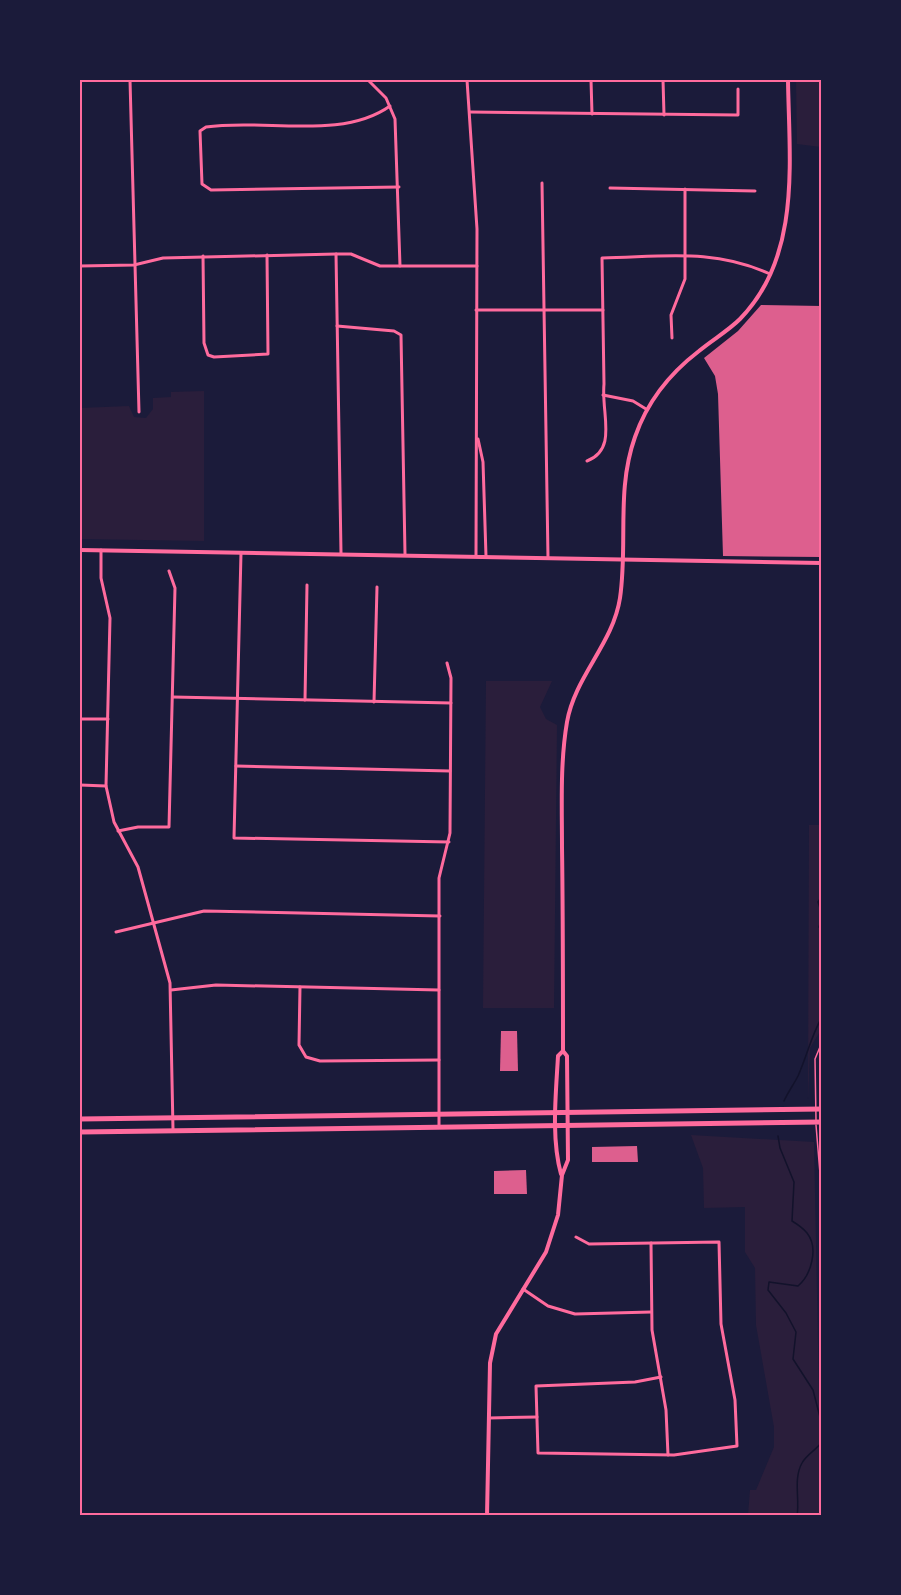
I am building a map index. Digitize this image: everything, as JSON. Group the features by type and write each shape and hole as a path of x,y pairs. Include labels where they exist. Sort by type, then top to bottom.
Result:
{"highway":[{"path":"80,1119 822,1109"},
{"path":"80,1132 819,1122"}],"street":[{"path":"130,80 138,412"},
{"path":"368,80 382,93 390,106 397,130 400,266"},
{"path":"467,80 477,266 477,437 474,457 476,556"},
{"path":"591,80 592,114"},
{"path":"663,80 663,115"},
{"path":"487,1515 490,1363 496,1334 546,1252 558,1215 562,1175 568,1160 567,1056 563,1051 564,741 567,719 575,694 614,624 620,600 625,472 646,409 676,371 740,319 770,274 784,229 789,194 788,80"},
{"path":"470,112 738,115 738,89"},
{"path":"390,106 380,113 349,123 203,129 200,131 202,184 207,190 399,187"},
{"path":"543,183 548,558"},
{"path":"610,188 755,191"},
{"path":"672,338 669,329 671,315 685,279 685,189"},
{"path":"80,266 134,265 163,258 203,256 336,254 351,254 380,266 477,266"},
{"path":"336,254 341,553"},
{"path":"203,256 206,352 214,357 268,354 267,255"},
{"path":"587,461 598,456 605,447 602,258 723,257 746,262 770,274"},
{"path":"476,310 603,310"},
{"path":"337,326 398,332 401,335 405,554"},
{"path":"603,395 633,401 646,409"},
{"path":"477,437 483,462 486,556"},
{"path":"80,550 241,551 822,563"},
{"path":"101,550 101,578 110,618 106,786 118,831 138,867 171,990 172,1131"},
{"path":"241,551 234,838 449,842"},
{"path":"118,831 138,827 169,827 175,588 169,572"},
{"path":"305,700 307,585"},
{"path":"374,702 377,587"},
{"path":"439,1128 440,870 449,842 451,771 451,678 447,663"},
{"path":"173,697 451,703"},
{"path":"80,719 108,719"},
{"path":"236,766 451,771"},
{"path":"80,785 106,786"},
{"path":"116,932 210,910 440,916"},
{"path":"171,990 216,985 440,990"},
{"path":"300,987 299,1045 306,1057 320,1061 439,1060"},
{"path":"562,1175 557,1160 556,1125 558,1056 563,1051"},
{"path":"576,1237 589,1244 719,1242 721,1324 735,1400 737,1446 668,1455 538,1453 536,1386 635,1382 661,1377"},
{"path":"651,1243 651,1312 666,1410 668,1455"},
{"path":"523,1289 548,1306 575,1314 651,1312"},
{"path":"489,1418 537,1417"}],"lane":[{"path":"822,1042 815,1059 814,1109 819,1122 822,1198"}],"shaded area":[{"path":"796,80 821,80 821,147 797,144"},
{"path":"204,391 204,541 82,539 80,408 129,406 134,417 146,418 153,409 153,398 171,397 171,392"},
{"path":"486,681 552,681 540,707 546,719 557,725 554,1008 483,1008"},
{"path":"809,825 821,825 822,1028 810,1048 808,1099"},
{"path":"691,1135 814,1142 819,1396 822,1404 821,1515 748,1515 750,1490 756,1490 774,1447 774,1427 756,1325 755,1268 745,1252 745,1207 704,1208 703,1168"}],"building":[{"path":"761,305 822,306 822,557 723,556 718,394 715,376 704,358 738,331"},
{"path":"501,1031 517,1031 518,1071 500,1071"},
{"path":"637,1146 638,1162 592,1162 592,1147"},
{"path":"526,1170 527,1194 494,1194 494,1171"}],"waterway":[{"path":"822,896 818,902 822,914"},
{"path":"822,918 819,927 822,930"},
{"path":"784,1101 798,1076 822,1017"},
{"path":"778,1136 780,1148 794,1182 792,1221 811,1239 813,1253 807,1275 798,1286 769,1282 768,1290 786,1313 796,1332 793,1359 813,1390 822,1425"},
{"path":"797,1516 799,1469 806,1457 822,1442"}]}
